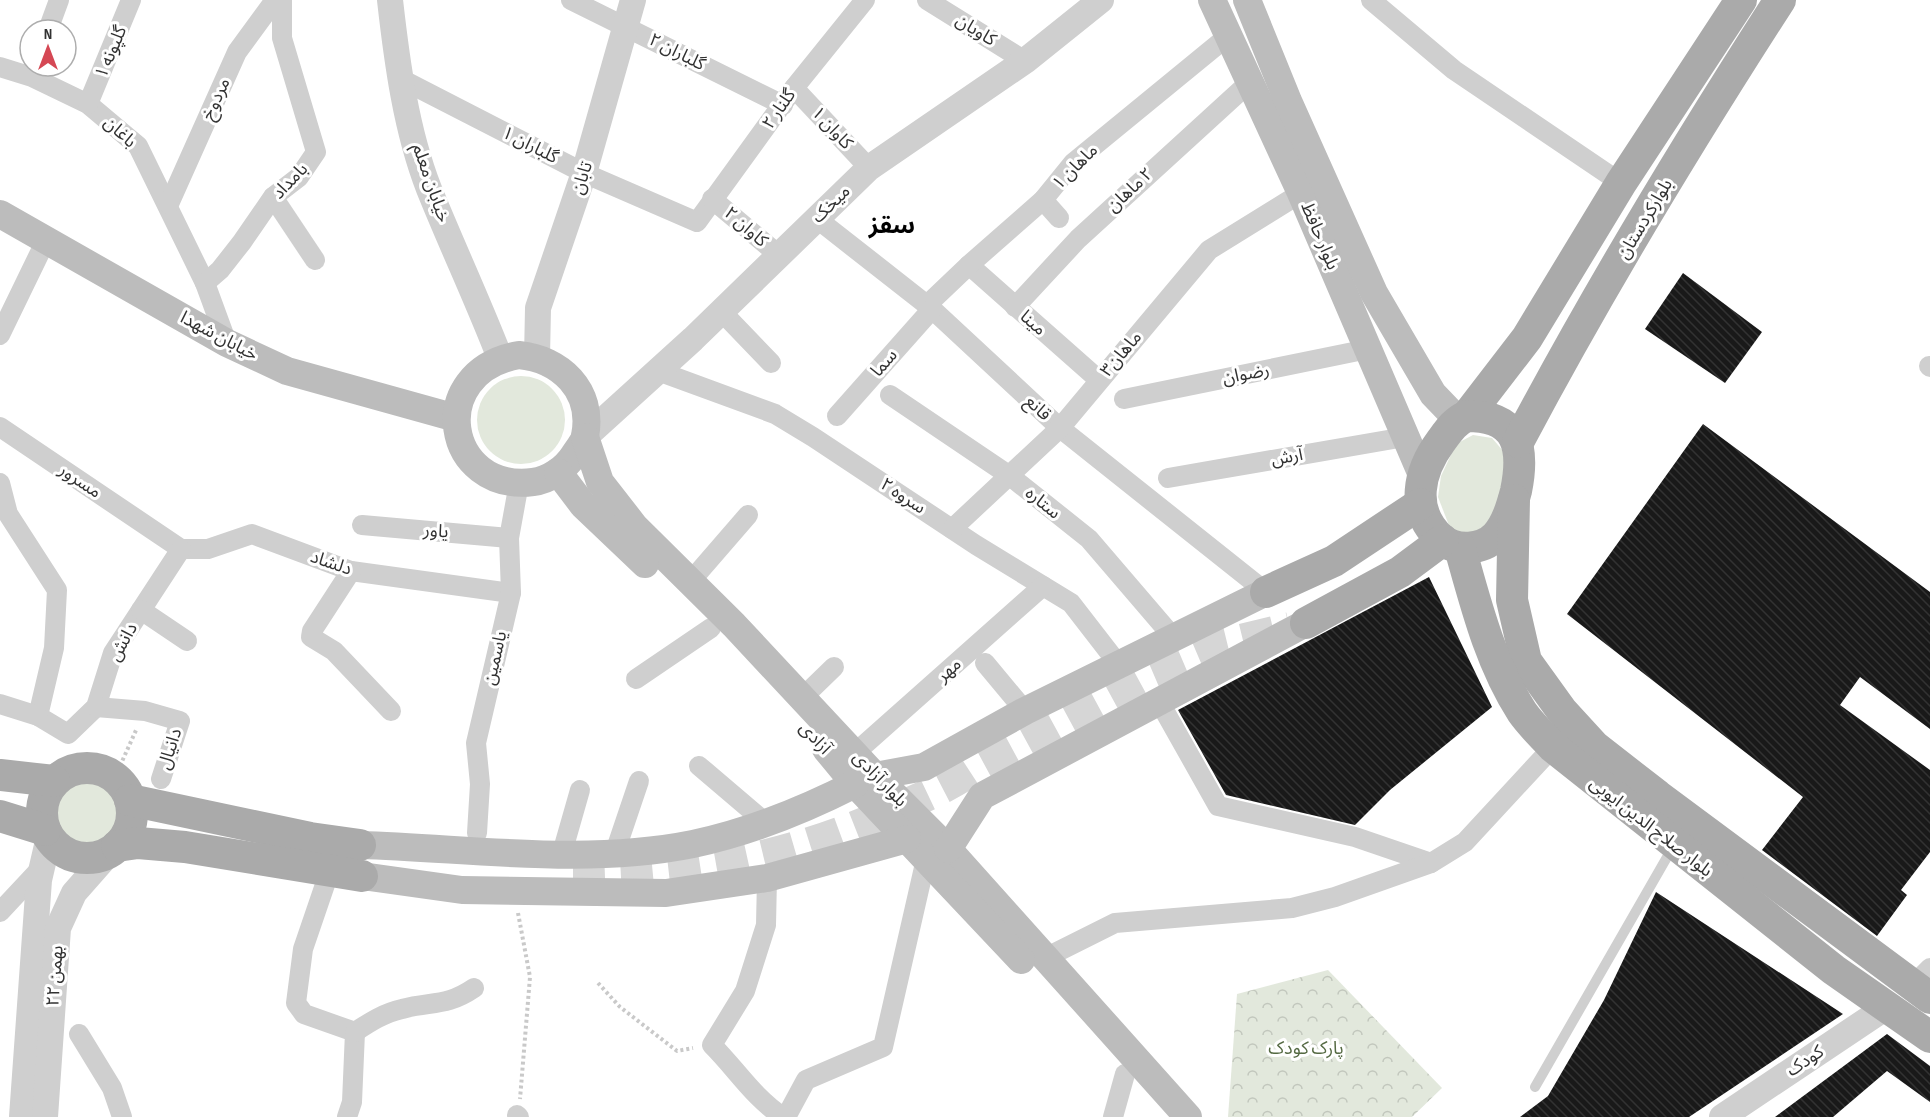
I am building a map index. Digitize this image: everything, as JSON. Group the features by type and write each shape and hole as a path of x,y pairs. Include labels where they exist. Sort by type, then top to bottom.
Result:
{"main road":[{"name":"بلوار حافظ","path":"1212,0 1301,193 1368,350 1405,437 1421,490"},
{"name":"بلوار حافظ","path":"1247,0 1288,101 1374,292 1432,394 1463,418"},
{"name":"بلوارکردستان","path":"1518,442 1547,387 1711,107 1780,0"},
{"name":"بلوارکردستان","path":"1463,418 1513,358 1732,3"},
{"name":"خیابان شهدا","path":"0,214 47,238 227,343 287,371 456,418"},
{"path":"519,355 537,357 555,365 570,377 580,394 585,412 585,437 570,461 558,472 540,481 519,483 490,475 468,456 459,438 456,418 459,399 469,381 483,367 500,358 519,355"},
{"path":"1513,358 1513,370 1519,377 1547,387"},
{"path":"0,816 47,834 64,851 84,858 98,857 114,849 138,843 462,890 513,892 666,893 768,878 927,849 982,796 1160,703 1451,544 1481,546 1496,536 1507,519 1514,500 1520,460 1518,442 1500,422 1486,416 1463,418 1431,456 1421,490 1429,524 1451,544"},
{"name":"بلوار آزادی","path":"585,437 600,482 635,527 855,753 865,780 927,849 1048,961 1188,1117"},
{"name":"آزادی","path":"558,472 583,505 711,628 823,744 865,780 1162,1117"},
{"path":"130,800 310,838 360,845 562,853 615,852 692,844 766,823 812,806 865,780 924,767 1025,711 1173,637 1334,561 1421,490"},
{"name":"بلوار صلاح الدین ایوبی","path":"1514,500 1512,600 1526,661 1562,711 1595,747 1763,876 1924,983"},
{"name":"بلوار صلاح الدین ایوبی","path":"1451,544 1495,660 1523,713 1553,747 1834,970 1930,1037"},
{"path":"47,834 42,809 48,790 54,782 78,769 104,771 120,783 130,800 131,820 124,839 114,849"},
{"path":"0,775 54,782"}],"street":[{"path":"52,18 58,0"},
{"name":"گلپونه ۱","path":"88,104 131,0"},
{"name":"مردوخ","path":"169,204 237,52 275,0"},
{"name":"بامداد","path":"206,283 220,270 242,242 273,197 299,177 316,152 282,39 282,0"},
{"name":"خیابان معلم","path":"390,0 399,78 428,187 473,287 500,358"},
{"name":"گلباران ۲","path":"571,0 783,105"},
{"name":"تابان","path":"537,357 538,308 584,173 633,0"},
{"name":"گلنار ۲","path":"697,222 794,88 865,0"},
{"name":"کاویان","path":"927,0 1025,61"},
{"name":"میخک","path":"585,437 780,256 869,168 1025,61 1101,0"},
{"path":"1371,0 1454,70 1622,183"},
{"name":"ماهان ۱","path":"929,307 969,265 1043,201 1073,163 1228,36"},
{"name":"باغان","path":"0,67 18,70"},
{"name":"باغان","path":"44,78 88,104 138,146 169,204 206,283"},
{"name":"گلباران ۱","path":"399,78 584,173 697,222"},
{"name":"٢ ماهان","path":"1015,306 1078,238 1251,81"},
{"name":"کاوان ۱","path":"794,88 869,168"},
{"name":"ماهان۳","path":"952,529 1060,428 1209,250 1301,193"},
{"path":"273,197 315,260"},
{"name":"کاوان ۲","path":"712,199 780,256"},
{"path":"1043,201 1059,218"},
{"name":"قانع","path":"816,218 929,307 1060,428 1266,592"},
{"path":"0,335 47,238"},
{"name":"مینا","path":"969,265 1099,380"},
{"path":"206,283 227,343"},
{"name":"سما","path":"837,416 929,307"},
{"path":"721,311 771,363"},
{"name":"رضوان","path":"1124,399 1368,350"},
{"name":"سروه ۲","path":"658,371 775,414 1071,603 1119,665"},
{"name":"ستاره","path":"890,395 1010,476 1089,539 1173,637"},
{"name":"مسرور","path":"0,427 181,549"},
{"name":"آرش","path":"1168,478 1405,437"},
{"path":"0,483 4,519 57,590 54,648 38,716 0,704"},
{"name":"یاسمین","path":"477,833 480,784 476,743 511,593 509,538 519,483"},
{"path":"690,582 748,515"},
{"name":"یاور","path":"363,525 509,538"},
{"name":"دلشاد","path":"181,549 208,549 252,534 351,571 511,593"},
{"name":"دانش","path":"38,716 68,734 96,707 113,653 181,549"},
{"path":"351,571 312,631 311,637 334,651 392,711"},
{"name":"مهر","path":"855,753 1043,586"},
{"path":"141,610 187,641"},
{"path":"636,679 711,628"},
{"path":"985,663 1025,711"},
{"path":"802,698 834,667"},
{"path":"1160,703 1218,807 1355,837 1431,863"},
{"path":"96,707 145,711"},
{"name":"دانیال","path":"145,711 180,721 161,778"},
{"path":"1048,961 1053,954 1115,923 1292,908 1335,897 1431,863 1466,842 1553,747"},
{"path":"699,766 766,823"},
{"path":"615,852 639,781"},
{"path":"562,853 580,790"},
{"name":"۲۲ بهمن","path":"22,1117 41,868 47,834"},
{"name":"۲۲ بهمن","path":"45,1117 58,928 75,893 114,849"},
{"path":"768,878 766,925 745,991 712,1045 733,1066 760,1102 784,1117 806,1080 883,1047 927,849"},
{"path":"0,912 41,868"},
{"path":"330,870 303,949 296,1003 304,1014 355,1032"},
{"path":"355,1032 376,1018 402,1008 456,1000 474,988"},
{"name":"کودک","path":"1722,1117 1888,1006"},
{"path":"347,1117 352,1102 355,1032"},
{"path":"79,1035 112,1088 122,1117"},
{"path":"1113,1117 1125,1074"}],"lane":[{"path":"1535,1087 1674,845"}],"path":[{"path":"120,766 145,711"},
{"path":"513,892 530,977 526,1056 518,1116"},
{"path":"598,983 620,1008 677,1051 712,1045"}],"green space":[{"path":"521,376 538,379 552,389 562,403 565,420 562,437 552,451 538,461 521,464 504,461 490,451 480,437 477,420 480,403 490,389 504,379"},
{"path":"1473,435 1492,438 1504,452 1506,465 1500,509 1485,526 1472,533 1463,534 1450,528 1438,497 1441,476 1456,444"},
{"path":"79,777 93,777 105,782 115,792 120,811 115,830 105,840 93,845 79,845 67,840 57,830 52,818 52,804 57,792 67,782"},
{"name":"پارک کودک","path":"1328,970 1442,1088 1412,1117 1228,1117 1237,994"}],"building":[{"path":"1683,273 1762,332 1725,383 1645,329"},
{"path":"1703,424 1930,592 1930,729 1860,677 1840,705 1930,770 1930,852 1901,890 1907,895 1877,936 1762,850 1803,797 1567,614"},
{"path":"1429,577 1492,707 1390,790 1355,825 1226,795 1178,710"},
{"path":"1656,892 1843,1014 1689,1117 1520,1117 1548,1096 1604,1000"},
{"path":"1887,1034 1930,1066 1930,1102 1887,1071 1833,1117 1775,1117"}],"tunnel":[{"path":"573,878 691,870 769,855 807,844 881,816 938,790 1148,675 1216,646 1290,628"}],"district":[{"name":"سقز","path":"892,225"}]}
